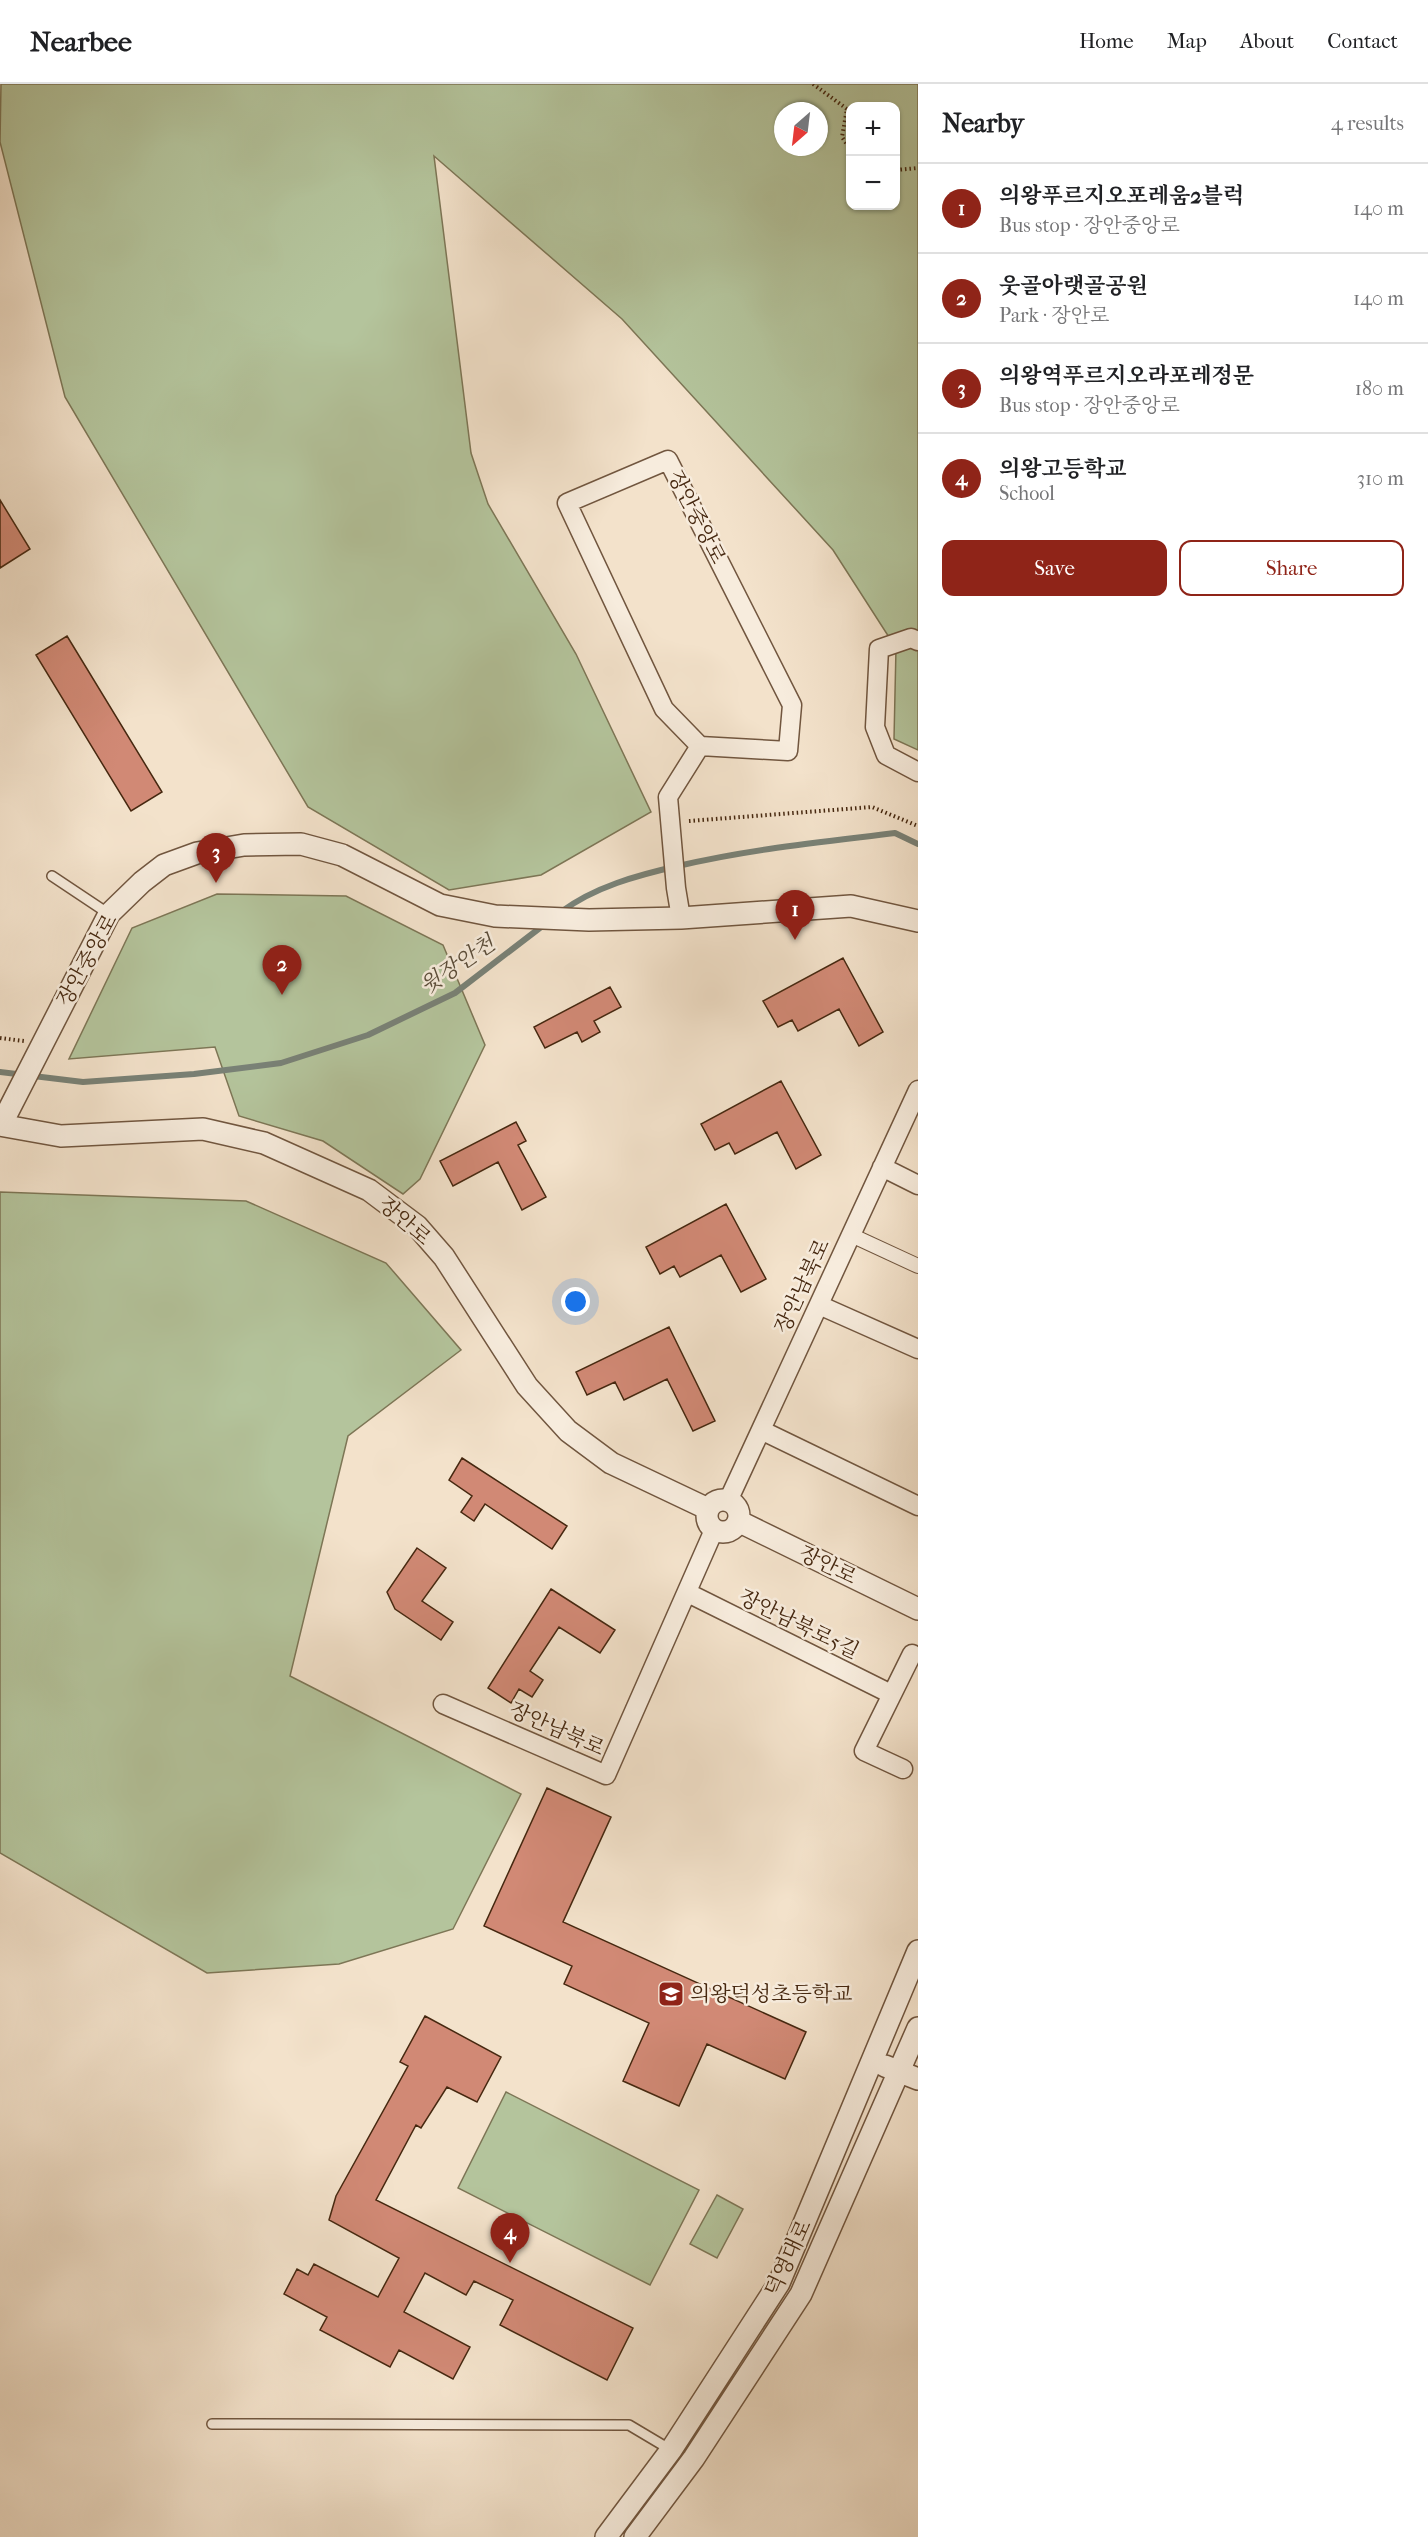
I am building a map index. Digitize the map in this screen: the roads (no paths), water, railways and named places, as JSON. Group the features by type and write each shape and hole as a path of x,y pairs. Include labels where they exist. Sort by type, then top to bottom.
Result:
{"street":[{"name":"장안중앙로","path":"668,460 792,705 788,751 700,746 664,709 567,503 668,460"},
{"path":"918,641 911,638 879,649 875,727 886,755 918,772"},
{"path":"700,746 668,797 681,918 851,906 918,921"},
{"name":"장안중앙로","path":"1,1125 109,914 142,882 164,865 197,853 244,845 301,844 342,855 440,905 495,916 589,920 681,918"},
{"name":"장안남북로","path":"728,1501 918,1090"},
{"name":"장안로","path":"1,1125 61,1136 203,1129 264,1143 369,1190 417,1226 444,1257 527,1386 568,1431 611,1463 708,1509"},
{"path":"882,1167 918,1185"},
{"path":"851,1235 918,1266"},
{"path":"819,1305 918,1349"},
{"path":"761,1430 918,1506"},
{"path":"720,1500 728,1501 739,1513 738,1521 733,1529 724,1533 714,1530 706,1517 708,1509 720,1500"},
{"name":"장안로","path":"738,1521 918,1609"},
{"name":"장안남북로","path":"443,1704 606,1775 714,1530"},
{"name":"장안남북로5길","path":"688,1593 891,1694"},
{"path":"903,1769 864,1751 912,1654"},
{"name":"덕영대로","path":"606,2537 671,2450 779,2283 874,2061 918,1951"},
{"name":"덕영대로","path":"635,2537 694,2458 801,2294 908,2075 918,2028"},
{"path":"874,2061 908,2075"}],"lane":[{"path":"52,876 109,914"},
{"path":"212,2424 629,2425 671,2450"}],"waterway":[{"name":"윗장안천","path":"561,912 574,903 617,883 647,873 705,860 786,846 895,833 918,844"},
{"name":"윗장안천","path":"0,1072 83,1082 194,1074 281,1063 368,1035 455,993 545,924"}],"place":[{"name":"의왕역푸르지오라포레정문","path":"216,883"},
{"name":"의왕푸르지오포레움2블럭","path":"795,940"},
{"name":"웃골아랫골공원","path":"282,995"},
{"name":"의왕덕성초등학교","path":"671,1994"},
{"name":"의왕고등학교","path":"510,2263"}]}
